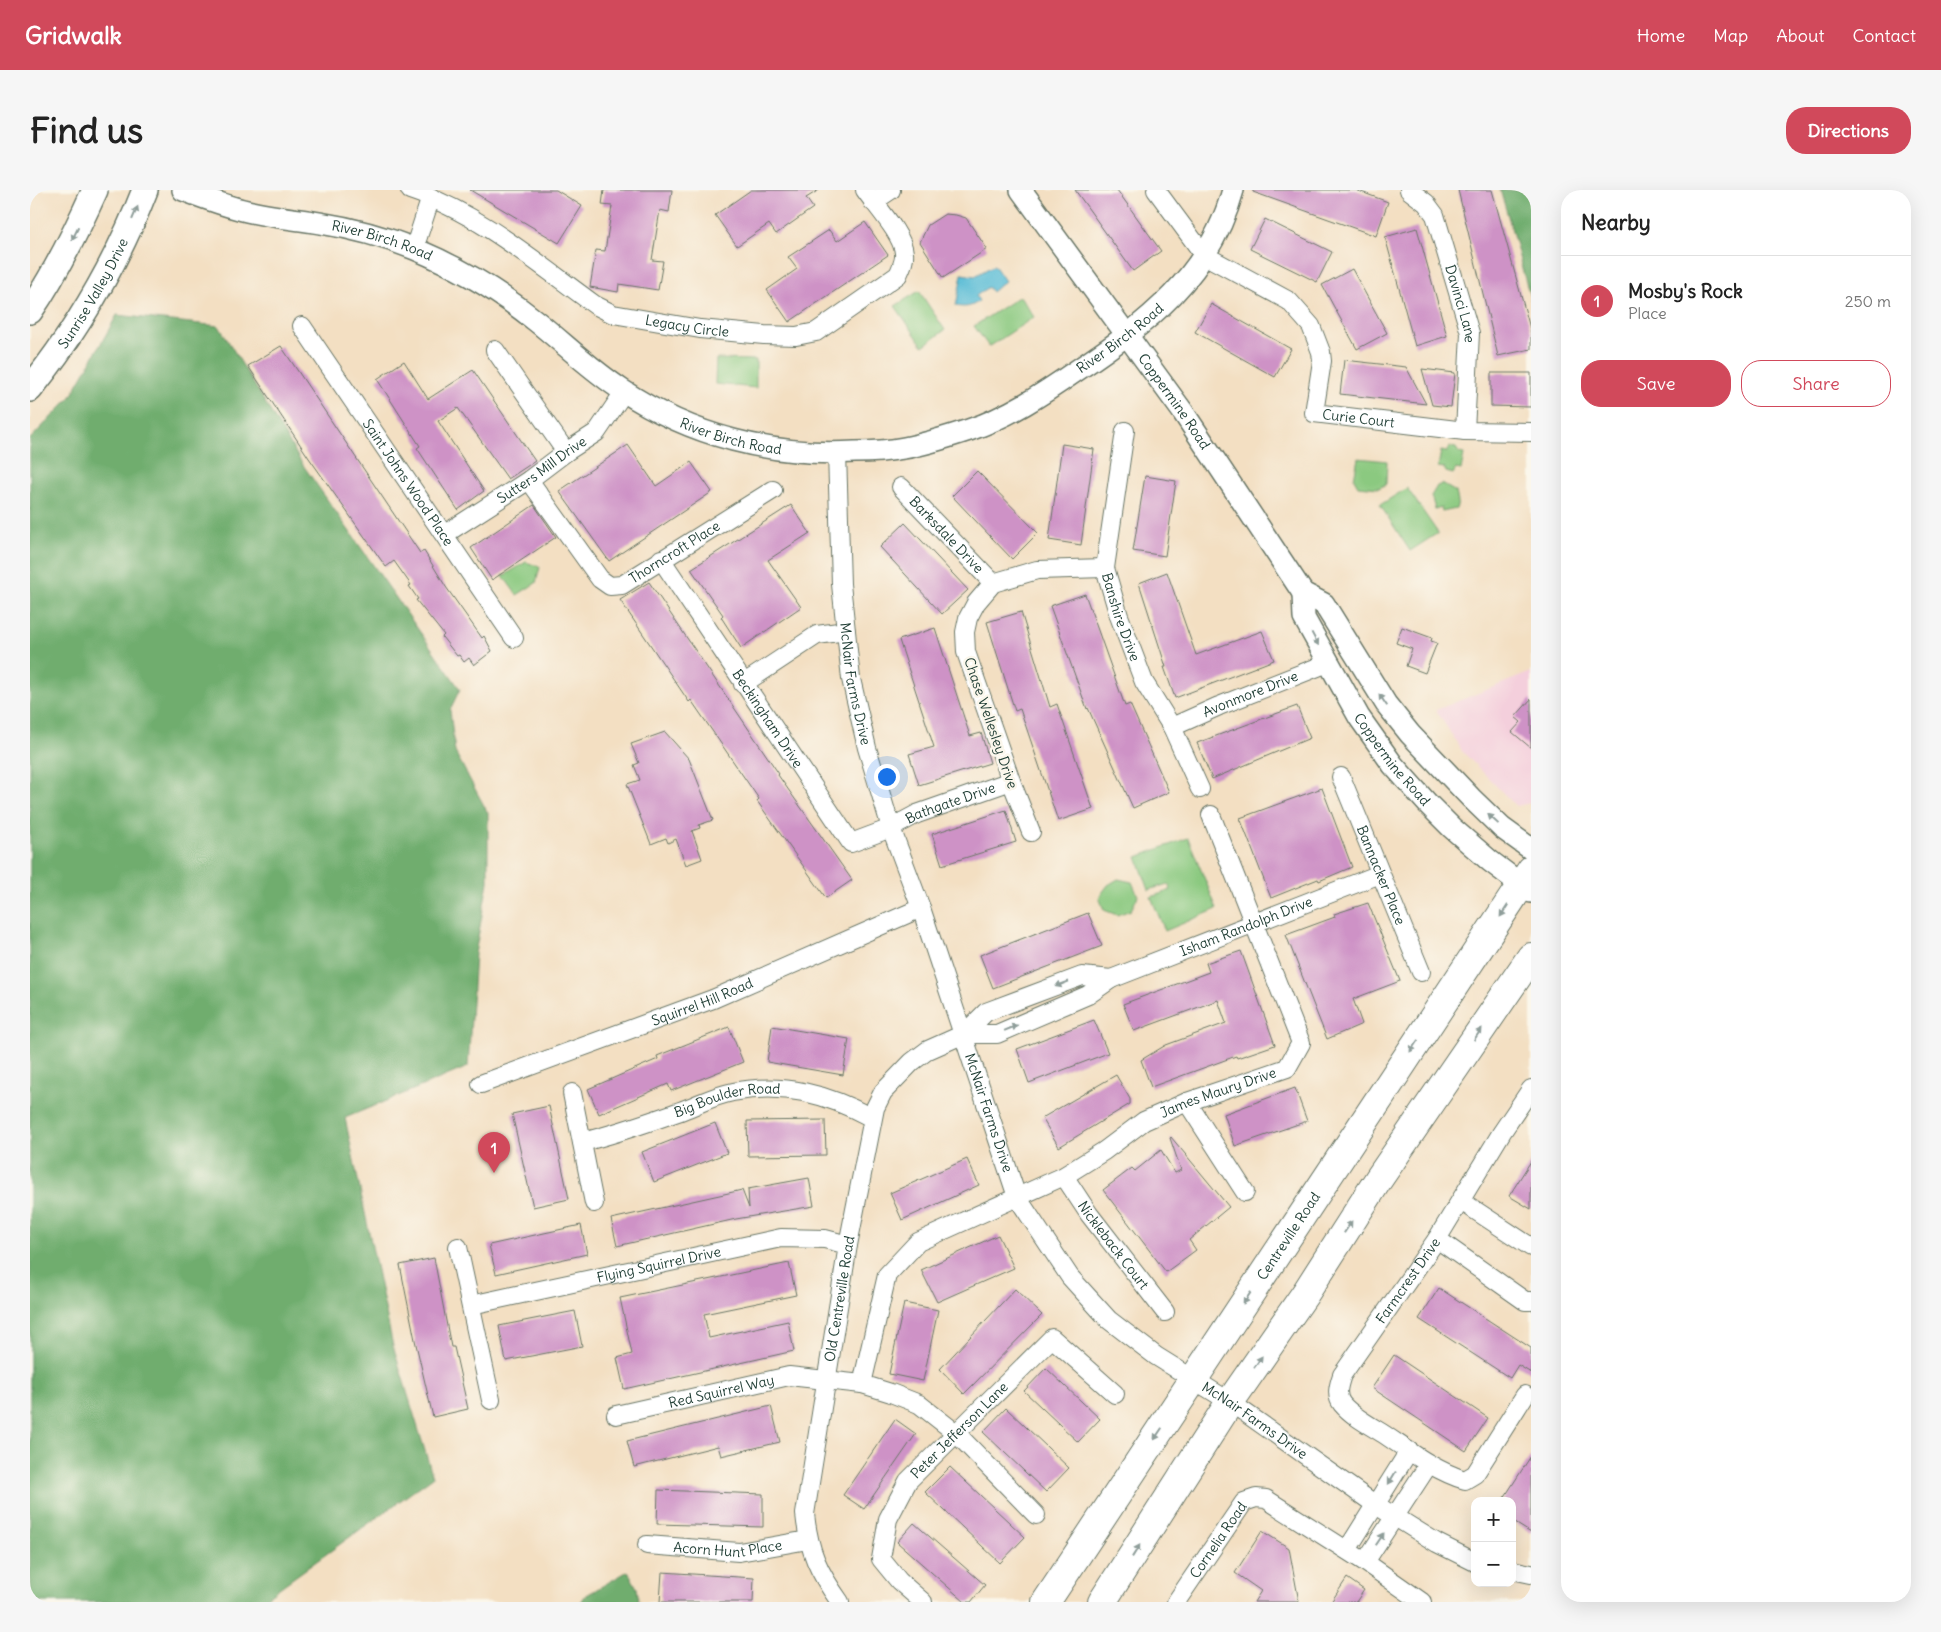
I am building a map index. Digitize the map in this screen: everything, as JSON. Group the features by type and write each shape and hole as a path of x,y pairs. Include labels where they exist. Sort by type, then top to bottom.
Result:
{"main road":[{"path":"30,311 66,252 95,190"},
{"name":"Sunrise Valley Drive","path":"30,389 74,330 98,289 129,228 145,190"},
{"name":"Centreville Road","path":"1046,1602 1528,882"},
{"path":"1102,1602 1230,1402 1305,1294 1378,1180 1531,956"}],"street":[{"name":"River Birch Road","path":"183,190 250,212 368,233 414,249 468,275 497,293 534,319 624,392 674,419 716,435 754,445 791,452 837,453 903,449 971,430 1016,409 1050,389 1127,335 1169,300 1183,285 1204,255 1221,224 1233,190"},
{"name":"Legacy Circle","path":"410,190 431,197 497,234 595,305 613,314 700,329 764,336 796,336 816,332 898,275 903,263 904,252 901,240 869,196 891,190"},
{"name":"Coppermine Road","path":"1021,190 1184,412 1303,593 1324,604 1382,698 1410,734 1470,798 1502,828 1531,849"},
{"path":"1156,190 1204,255"},
{"name":"Davinci Lane","path":"1409,190 1436,214 1470,333 1465,431"},
{"path":"414,249 431,197"},
{"name":"Curie Court","path":"1204,255 1289,301 1312,326 1319,345 1322,361 1314,413 1465,431 1531,432"},
{"name":"Saint Johns Wood Place","path":"302,326 514,638"},
{"path":"495,350 566,452"},
{"name":"Sutters Mill Drive","path":"445,534 529,480 566,452 597,432 624,392"},
{"name":"Banshire Drive","path":"1125,431 1105,568 1119,616 1144,682 1172,727 1200,789"},
{"name":"McNair Farms Drive","path":"837,453 841,584 851,679 867,748 891,828 921,908 1017,1197 1070,1277 1109,1320 1156,1356 1230,1402 1376,1505 1438,1543 1471,1560"},
{"name":"Thorncroft Place","path":"529,480 600,579 610,586 622,585 660,559 773,490"},
{"name":"Barksdale Drive","path":"901,487 993,584"},
{"name":"Beckingham Drive","path":"660,559 851,843 891,828"},
{"path":"993,584 1037,570 1105,568"},
{"name":"Chase Wellesley Drive","path":"993,584 976,604 968,618 965,632 966,652 1031,832"},
{"name":"Coppermine Road","path":"1303,593 1304,618 1328,663 1359,717 1405,780 1452,828 1490,861 1528,882"},
{"path":"743,684 817,635 846,631"},
{"name":"Avonmore Drive","path":"1172,727 1219,706 1328,663"},
{"name":"Bannacker Place","path":"1341,777 1421,972"},
{"name":"Bathgate Drive","path":"891,828 917,814 1011,781"},
{"name":"James Maury Drive","path":"862,1384 887,1276 918,1242 1064,1176 1104,1151 1144,1121 1188,1102 1287,1068 1301,1043 1211,815"},
{"name":"Isham Randolph Drive","path":"964,1034 997,1034 1088,995 1111,979 1380,874"},
{"name":"Squirrel Hill Road","path":"481,1084 713,999 921,908"},
{"name":"Isham Randolph Drive","path":"964,1034 986,1012 1012,1002 1082,976 1111,979"},
{"name":"Old Centreville Road","path":"840,1602 817,1565 808,1540 805,1514 848,1245 872,1118 883,1092 912,1062 928,1050 964,1034"},
{"name":"Big Boulder Road","path":"582,1142 619,1133 732,1092 775,1088 818,1094 834,1099 872,1118"},
{"name":"Farmcrest Drive","path":"1525,1395 1475,1474 1465,1480 1452,1476 1429,1464 1357,1417 1340,1403 1338,1388 1342,1374 1437,1238 1502,1132 1531,1089"},
{"path":"572,1093 594,1203"},
{"path":"1188,1102 1245,1192"},
{"name":"Nickleback Court","path":"1064,1176 1089,1214 1165,1312"},
{"path":"1461,1201 1531,1247"},
{"name":"Flying Squirrel Drive","path":"471,1305 780,1238 826,1239 848,1245"},
{"path":"1437,1238 1525,1301 1531,1301"},
{"path":"458,1247 491,1400"},
{"name":"Peter Jefferson Lane","path":"923,1602 899,1581 881,1560 888,1519 908,1481 1052,1338 1115,1394"},
{"name":"Red Squirrel Way","path":"616,1414 789,1376 827,1378 862,1384 918,1404 956,1433 1036,1515"},
{"path":"1347,1550 1409,1451"},
{"path":"1365,1562 1429,1464"},
{"name":"Cornelia Road","path":"1176,1602 1244,1502 1256,1498 1266,1499 1347,1550 1422,1602"},
{"name":"Acorn Hunt Place","path":"646,1545 739,1552 808,1540"},
{"path":"1516,1571 1531,1574"}],"shaded area":[{"path":"1531,672 1531,803 1516,806 1462,751 1436,710"}],"green space":[{"path":"1500,190 1531,190 1531,300 1508,217"},
{"path":"919,291 945,330 923,346 895,306"},
{"path":"1020,296 1034,317 989,347 974,326"},
{"path":"117,315 219,326 303,465 460,689 450,710 455,752 488,813 488,882 475,954 468,1067 345,1118 393,1346 433,1477 260,1602 30,1602 30,439 70,398"},
{"path":"716,359 756,360 756,388 715,384"},
{"path":"1450,447 1456,448 1459,453 1464,454 1461,470 1456,469 1453,474 1446,472 1444,468 1438,467 1441,451 1447,452"},
{"path":"1358,458 1387,461 1386,484 1379,488 1358,486 1354,479"},
{"path":"1442,484 1456,492 1458,502 1456,509 1442,512 1441,507 1435,509 1431,496 1437,486"},
{"path":"1407,488 1438,533 1410,551 1380,505"},
{"path":"526,562 540,567 536,583 517,595 503,576"},
{"path":"1188,838 1217,909 1165,931 1151,897 1171,890 1168,884 1149,890 1137,857"},
{"path":"1118,879 1132,882 1138,896 1131,910 1117,915 1104,910 1099,897 1108,885"},
{"path":"628,1571 637,1588 639,1602 581,1602 585,1596"}],"water":[{"path":"994,265 1005,281 992,292 988,287 976,296 979,301 974,305 956,306 962,274 975,276"}],"building":[{"path":"470,190 556,190 582,206 559,243"},
{"path":"604,190 672,190 669,212 660,210 652,260 663,261 658,290 619,284 618,292 590,287 596,250 605,251 612,206 602,205"},
{"path":"751,190 819,190 806,198 813,208 776,234 769,224 737,246 715,215"},
{"path":"1075,190 1117,190 1161,251 1133,271"},
{"path":"1253,190 1356,190 1388,202 1376,236 1253,192"},
{"path":"1458,190 1492,190 1531,332 1531,349 1498,356"},
{"path":"945,214 966,218 987,249 943,278 920,242 928,225"},
{"path":"1265,219 1332,252 1317,282 1250,249"},
{"path":"865,222 888,255 789,322 767,290 797,269 788,257 829,230 837,241"},
{"path":"1417,228 1447,336 1415,346 1385,237"},
{"path":"1352,269 1387,333 1357,349 1322,285"},
{"path":"1211,304 1291,349 1275,377 1195,332"},
{"path":"281,346 420,553 424,551 446,587 482,638 484,636 492,651 474,665 469,658 464,662 459,655 457,656 442,637 444,635 416,600 418,599 409,586 411,585 394,561 386,567 309,458 248,366"},
{"path":"1344,360 1406,367 1426,404 1340,394"},
{"path":"404,361 428,399 473,370 535,461 508,479 458,408 438,421 484,491 458,510 417,448 420,446 377,379"},
{"path":"1422,369 1455,373 1451,407 1432,405"},
{"path":"1491,373 1531,373 1531,407 1491,406"},
{"path":"1062,444 1094,449 1081,545 1049,540"},
{"path":"628,445 656,486 691,462 712,492 609,561 559,491"},
{"path":"977,471 1038,533 1012,559 952,496"},
{"path":"1145,476 1176,481 1165,556 1133,551"},
{"path":"534,505 556,537 492,580 471,548"},
{"path":"791,505 810,533 768,560 801,607 741,648 721,617 723,615 691,569"},
{"path":"905,523 968,590 942,614 880,547"},
{"path":"1167,572 1196,655 1262,631 1274,660 1175,698 1139,583"},
{"path":"649,582 778,775 852,880 826,898 757,801 759,799 691,700 689,702 620,600"},
{"path":"1085,594 1125,706 1130,704 1169,792 1133,808 1087,709 1050,606"},
{"path":"1021,612 1050,707 1057,704 1093,809 1058,821 1020,709 1015,711 987,622"},
{"path":"1402,627 1432,638 1431,641 1437,643 1425,673 1406,666 1412,649 1396,643"},
{"path":"935,628 970,736 981,733 990,763 919,785 909,754 934,747 899,640"},
{"path":"1531,699 1531,748 1512,732 1521,722 1515,717"},
{"path":"1297,706 1310,738 1212,779 1197,743"},
{"path":"665,732 689,759 713,820 699,825 700,828 692,831 702,859 686,865 676,839 668,843 666,838 651,844 627,784 640,780 634,765 639,763 631,744"},
{"path":"1322,788 1352,867 1271,898 1240,818"},
{"path":"1006,810 1016,842 942,865 932,834"},
{"path":"1368,903 1400,981 1353,999 1362,1024 1327,1039 1286,935 1335,917 1334,914"},
{"path":"1088,913 1102,946 993,988 980,955"},
{"path":"1241,951 1275,1045 1237,1058 1236,1056 1151,1087 1141,1060 1166,1045 1226,1023 1218,1000 1134,1031 1123,1004 1209,972 1206,963"},
{"path":"1094,1020 1108,1053 1029,1083 1017,1049"},
{"path":"772,1026 849,1039 843,1075 767,1062"},
{"path":"729,1027 743,1062 671,1091 668,1084 599,1114 588,1089 658,1059 657,1056"},
{"path":"1116,1075 1130,1099 1130,1104 1059,1147 1042,1118"},
{"path":"1295,1088 1307,1121 1235,1146 1224,1114"},
{"path":"549,1106 569,1199 533,1207 512,1114"},
{"path":"825,1120 826,1155 748,1156 747,1121"},
{"path":"715,1123 727,1153 654,1182 642,1152"},
{"path":"1171,1137 1229,1207 1189,1240 1196,1250 1166,1272 1103,1190 1132,1168 1135,1171 1161,1150 1175,1173 1181,1170"},
{"path":"967,1159 979,1185 902,1220 890,1193"},
{"path":"1531,1161 1531,1209 1509,1196"},
{"path":"809,1178 814,1206 736,1219 617,1246 611,1219 742,1190 749,1208 748,1189"},
{"path":"581,1225 587,1254 496,1274 489,1245"},
{"path":"998,1235 1014,1268 937,1302 921,1270"},
{"path":"434,1258 451,1347 454,1347 468,1409 433,1417 400,1265"},
{"path":"789,1263 796,1295 704,1314 709,1338 788,1321 794,1351 624,1389 617,1358 632,1354 620,1298"},
{"path":"1439,1288 1531,1348 1531,1373 1518,1365 1510,1378 1419,1319"},
{"path":"1015,1289 1042,1315 964,1394 940,1369"},
{"path":"904,1303 938,1310 923,1381 889,1374"},
{"path":"575,1311 582,1346 506,1361 499,1326"},
{"path":"1394,1355 1488,1418 1466,1451 1372,1388"},
{"path":"1046,1368 1100,1419 1078,1442 1024,1391"},
{"path":"771,1406 780,1442 721,1456 718,1446 634,1467 627,1441"},
{"path":"1006,1408 1069,1468 1046,1492 983,1432"},
{"path":"895,1419 916,1434 864,1509 843,1495"},
{"path":"1531,1456 1531,1533 1516,1524 1516,1497 1505,1497"},
{"path":"950,1467 1025,1537 1000,1563 925,1492"},
{"path":"658,1490 763,1494 763,1527 657,1524"},
{"path":"914,1523 985,1585 971,1602 965,1602 897,1542"},
{"path":"1262,1531 1289,1548 1299,1602 1254,1602 1261,1591 1235,1573"},
{"path":"662,1572 754,1578 753,1602 660,1602"},
{"path":"1347,1578 1364,1590 1356,1602 1331,1602"}],"place":[{"name":"Mosby's Rock","path":"494,1173"}]}
